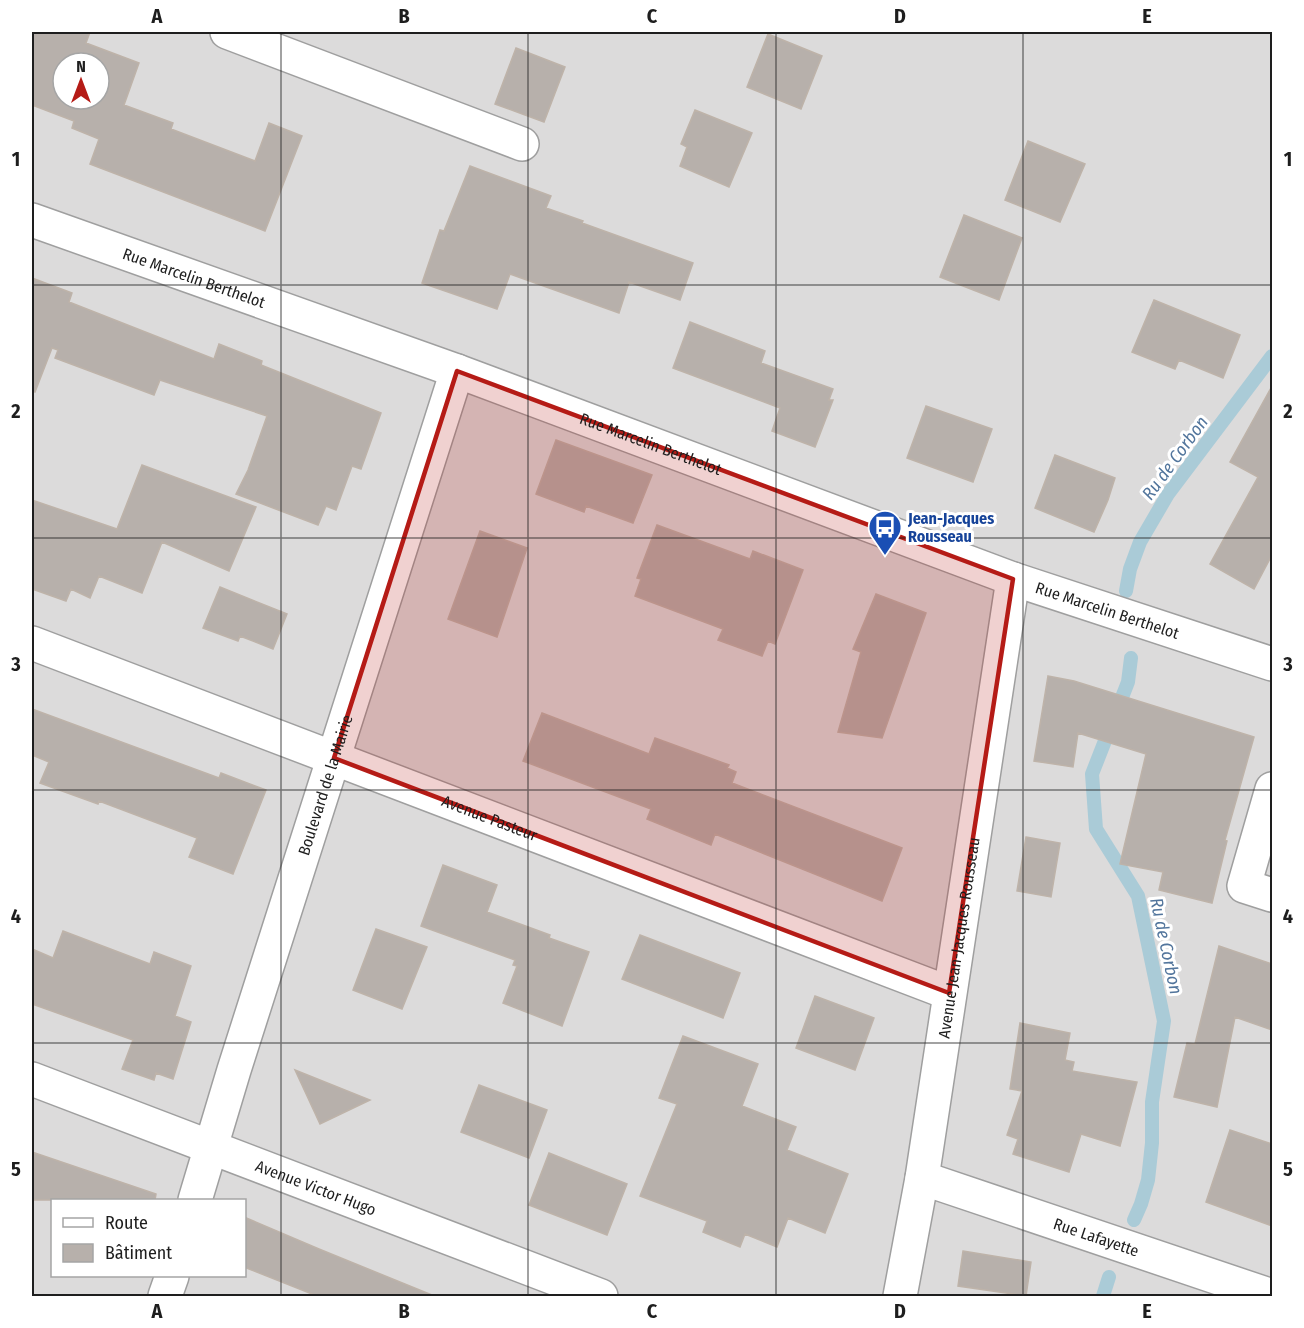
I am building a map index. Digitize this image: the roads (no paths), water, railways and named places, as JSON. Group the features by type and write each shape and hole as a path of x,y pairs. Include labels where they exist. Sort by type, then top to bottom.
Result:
{"street":[{"path":"227,32 522,144"},
{"name":"Rue Marcelin Berthelot","path":"32,220 457,371 1013,579 1272,664"},
{"name":"Boulevard de la Mairie","path":"195,1199 234,1070 457,371"},
{"name":"Avenue Jean-Jacques Rousseau","path":"900,1296 922,1178 1013,579"},
{"name":"Avenue Pasteur","path":"32,642 949,993"},
{"path":"1272,789 1244,886 1272,895"},
{"name":"Avenue Victor Hugo","path":"32,1079 601,1296"},
{"name":"Rue Lafayette","path":"922,1178 1272,1296"},
{"path":"165,1296 171,1277"}],"waterway":[{"name":"Ru de Corbon","path":"1126,591 1130,569 1140,542 1168,494 1272,356"},
{"name":"Ru de Corbon","path":"1131,658 1128,682 1092,774 1096,829 1138,896 1164,1021 1152,1102 1152,1143 1148,1180 1134,1220"},
{"name":"Ru de Corbon","path":"1103,1296 1109,1277"}],"place":[{"name":"Jean-Jacques Rousseau","path":"885,556"}]}
